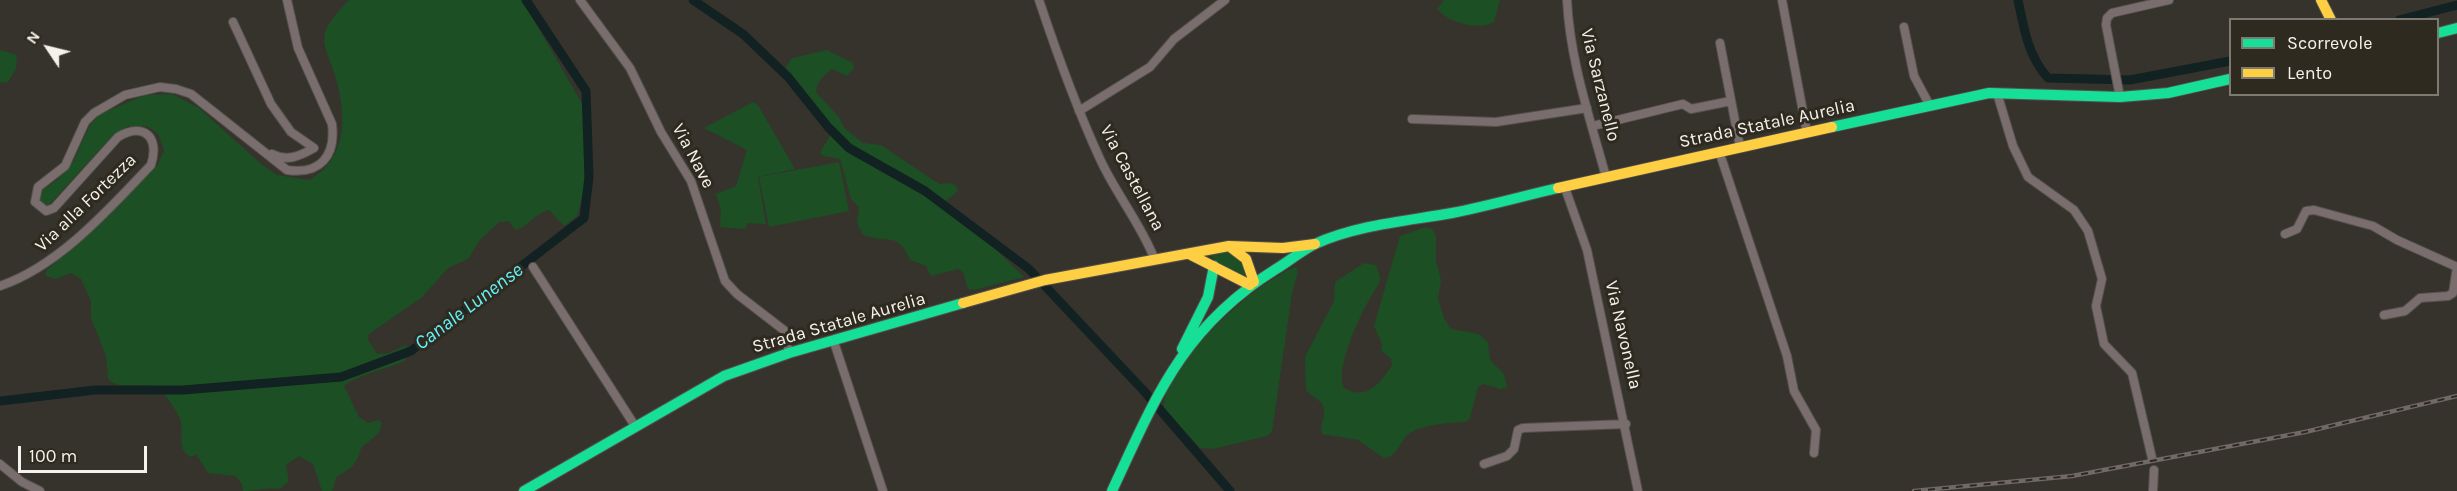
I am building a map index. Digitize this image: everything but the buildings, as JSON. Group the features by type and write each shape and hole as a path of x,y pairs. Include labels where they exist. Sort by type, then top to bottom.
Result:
{"main road":[{"path":"2321,0 2330,18"},
{"path":"2439,33 2457,28"},
{"name":"Strada Statale Aurelia","path":"524,491 724,376 789,354 1040,281 1230,246 1283,248 1315,244 1371,227 1565,188 1719,151 1996,93 2168,93 2229,79"},
{"name":"Strada Statale Aurelia","path":"1174,364 1213,317 1252,283 1279,264 1315,244"},
{"path":"1189,254 1214,266 1226,276 1252,283 1246,259 1230,246"},
{"path":"1112,491 1158,392 1212,286 1214,266"}],"street":[{"name":"Via alla Fortezza","path":"0,286 21,279 44,266 151,165 155,151 152,140 144,132 129,131 118,137 54,208 46,211 35,202 38,187 65,166 85,122 108,104 140,90 176,88 191,94 287,170 301,172 313,169 322,162 330,152 334,137 326,107 298,48 287,0"},
{"name":"Via Nave","path":"580,0 625,60 661,132 691,181 725,280 736,294 785,331 789,354"},
{"name":"Via Castellana","path":"1039,0 1059,64 1101,162 1138,223 1155,260"},
{"name":"Via Castellana","path":"1080,111 1150,68 1174,39 1226,0"},
{"name":"Via Sarzanello","path":"1567,0 1569,38 1606,177"},
{"path":"1782,0 1807,133"},
{"path":"2120,92 2109,42 2107,18 2112,13 2169,0"},
{"path":"233,22 271,104 291,132 314,148 300,156 280,159 261,148"},
{"path":"1904,27 1914,76 1930,106"},
{"path":"1720,43 1740,147"},
{"path":"1996,93 2013,146 2028,177 2074,210 2088,231 2102,279 2096,306 2104,344 2132,373 2152,458"},
{"path":"1593,126 1683,104 1691,109 1731,101"},
{"path":"1412,119 1496,122 1587,108"},
{"path":"1719,151 1787,356 1794,392 1816,430 1814,453"},
{"name":"Via Navonella","path":"1565,188 1587,250 1626,424 1638,491"},
{"path":"2285,234 2297,229 2306,211 2314,210 2373,226 2397,240 2457,267 2453,293 2448,296 2420,298 2405,311 2384,315"},
{"path":"533,267 635,426"},
{"path":"834,342 883,491"},
{"path":"1484,464 1507,456 1514,449 1518,430 1523,428 1626,424"},
{"path":"0,464 22,482 40,491"},
{"path":"2153,491 2154,470"}],"green space":[{"path":"349,0 522,0 584,107 584,191 577,216 564,226 549,210 515,230 509,221 499,222 480,240 468,259 448,268 421,298 369,334 368,339 377,354 389,353 406,345 408,350 405,361 363,376 344,386 359,417 368,423 379,420 382,424 378,434 361,448 353,465 337,476 332,491 322,491 313,464 299,456 286,465 289,481 280,489 243,491 242,484 235,476 208,473 196,454 191,457 186,454 182,445 180,419 161,391 149,386 120,385 108,379 106,356 91,318 91,301 81,279 71,273 56,279 46,276 46,271 157,166 164,150 158,134 147,126 128,126 113,135 48,206 39,200 40,192 57,180 73,162 90,125 100,114 145,95 172,94 199,108 261,164 277,175 310,180 333,158 339,144 342,130 341,100 324,38 332,20"},
{"path":"1444,0 1500,0 1494,22 1472,26 1456,22 1442,14 1437,9"},
{"path":"0,50 17,55 16,69 7,83 0,82"},
{"path":"827,50 853,63 854,68 847,76 832,69 829,71 819,81 816,92 839,117 844,128 863,143 881,145 939,184 951,183 956,186 958,191 941,205 986,240 1024,277 974,290 968,289 963,272 958,269 931,276 926,266 910,260 896,241 863,235 857,223 859,207 851,199 840,159 823,156 820,152 834,130 787,73 786,67 792,58"},
{"path":"753,102 758,105 795,169 758,177 766,224 747,223 746,229 720,227 721,209 716,194 736,186 747,150 704,128"},
{"path":"839,162 849,211 769,227 759,177"},
{"path":"1426,227 1432,229 1436,236 1436,261 1441,280 1438,299 1444,318 1451,329 1478,334 1488,342 1490,360 1504,374 1507,387 1501,389 1483,384 1478,387 1470,418 1466,422 1437,424 1416,430 1406,436 1392,455 1384,458 1358,440 1322,434 1324,407 1306,390 1305,357 1334,301 1335,282 1364,263 1376,265 1380,277 1379,284 1352,335 1343,365 1342,378 1344,388 1359,393 1372,388 1383,378 1392,365 1391,359 1381,350 1382,344 1374,326 1400,236"},
{"path":"1222,251 1243,263 1245,278 1230,273 1210,254"},
{"path":"1296,267 1298,272 1292,293 1272,432 1267,436 1213,449 1200,448 1164,409 1167,391 1178,371 1215,327 1259,288"}],"waterway":[{"name":"Canale Lunense","path":"0,401 95,390 183,390 341,377 411,351 584,218 589,177 586,91 526,0"},
{"path":"693,0 743,34 788,77 828,127 849,148 925,191 1029,269 1143,390 1230,491"},
{"name":"Canale Lunense","path":"2018,0 2031,51 2048,78 2130,80 2229,61"},
{"name":"Canale Lunense","path":"2407,18 2457,5"}],"railway":[{"path":"1914,491 2072,476 2305,432 2457,396"}],"traffic: fast":[{"path":"2439,33 2457,28"},
{"path":"1832,127 1989,93 2120,97 2168,93 2229,79"},
{"path":"1112,491 1159,394 1195,340 1217,315 1244,291 1276,269 1315,244 1347,232 1452,213 1558,188"},
{"path":"1182,349 1208,297 1214,266"},
{"path":"524,491 724,376 789,353 963,303"}],"traffic: slow":[{"path":"2321,0 2330,18"},
{"path":"1558,188 1832,127"},
{"path":"963,303 1045,280 1229,246 1283,248 1315,244"},
{"path":"1229,246 1246,259 1254,282"},
{"path":"1189,254 1250,285"}]}
